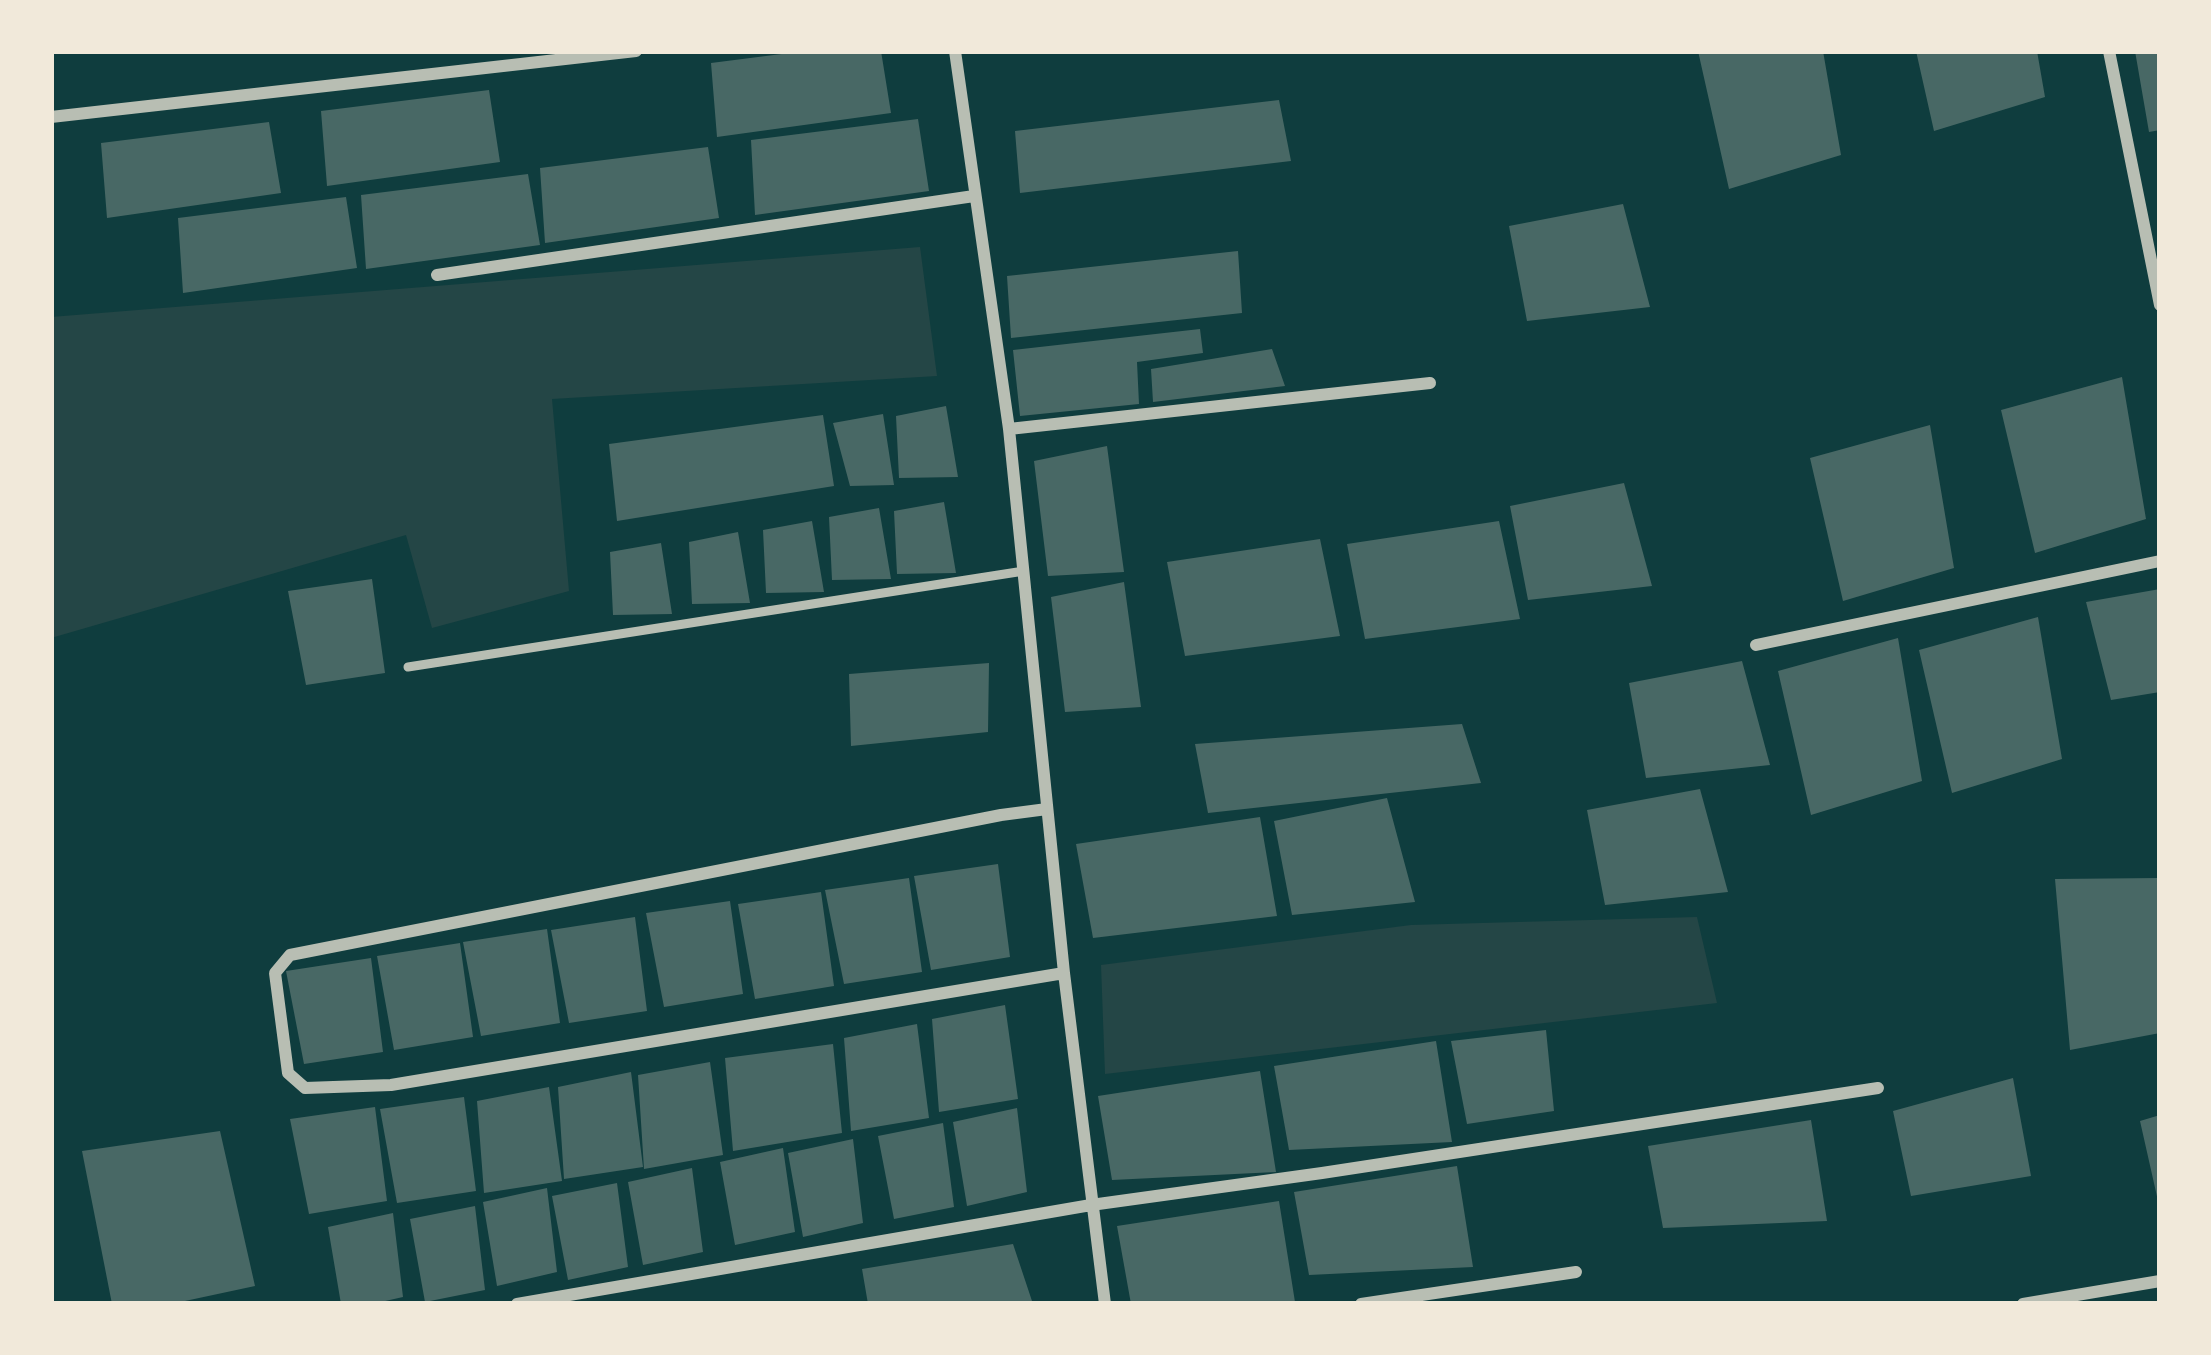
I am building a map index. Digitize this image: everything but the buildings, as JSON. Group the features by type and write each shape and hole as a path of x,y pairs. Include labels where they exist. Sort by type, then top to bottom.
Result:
{"street":[{"path":"51,117 636,51"},
{"path":"955,51 1009,429 1064,973 1106,1304"},
{"path":"2109,51 2160,305"},
{"path":"437,275 974,196"},
{"path":"1009,429 1430,383"},
{"path":"1756,645 2160,562"},
{"path":"1046,809 290,955 275,973 288,1073 304,1088 391,1084 1064,973"},
{"path":"517,1304 1091,1205 1879,1088"},
{"path":"1360,1304 1576,1272"},
{"path":"2023,1304 2160,1281"}],"lane":[{"path":"408,667 1024,571"}],"shaded area":[{"path":"920,247 937,376 552,399 569,591 432,628 406,535 51,638 51,317"},
{"path":"1697,917 1717,1003 1105,1074 1101,965 1411,925"}]}
